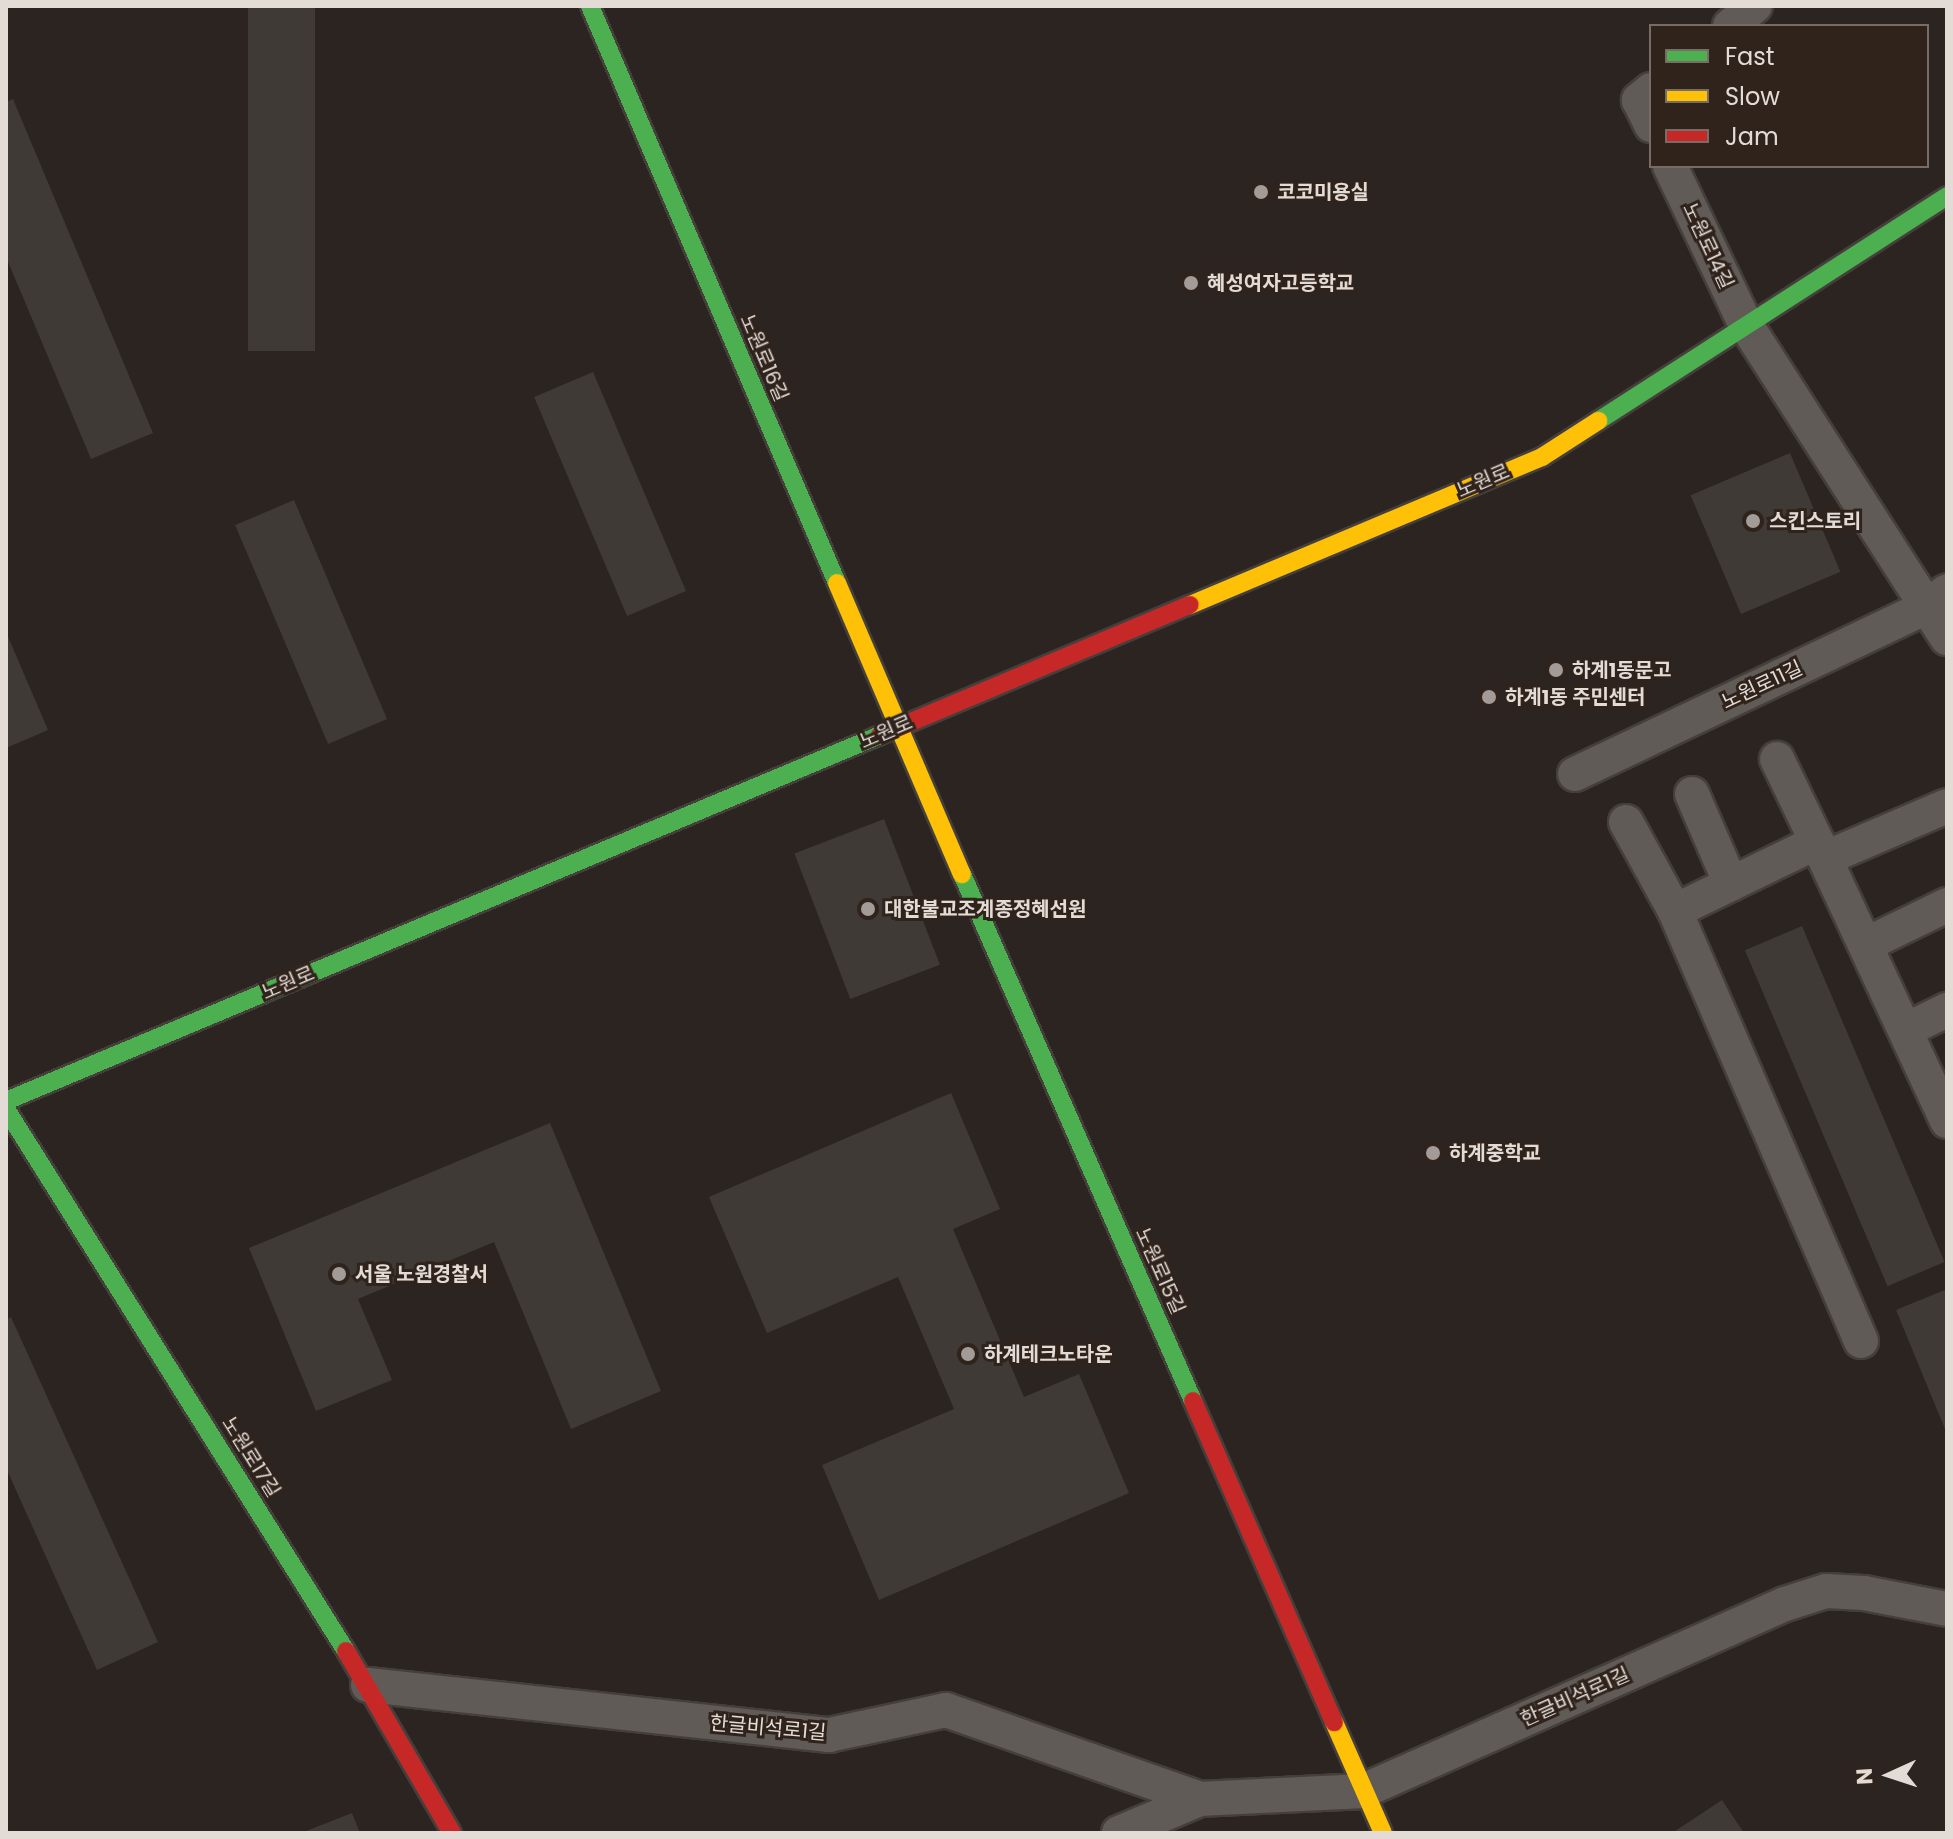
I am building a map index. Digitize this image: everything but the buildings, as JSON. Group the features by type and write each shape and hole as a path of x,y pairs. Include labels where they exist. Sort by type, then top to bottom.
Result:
{"street":[{"name":"노원로16길","path":"590,6 898,727"},
{"path":"1732,24 1755,6"},
{"path":"1649,92 1639,100 1649,121"},
{"name":"노원로14길","path":"1671,168 1746,325"},
{"name":"노원로","path":"6,1101 1542,457 1947,196"},
{"path":"1746,325 1936,599 1947,638"},
{"name":"노원로11길","path":"1575,774 1936,599"},
{"name":"노원로15길","path":"898,727 1383,1833"},
{"path":"1777,759 1945,1111"},
{"path":"1692,794 1731,884"},
{"path":"1675,911 1731,884 1947,806"},
{"path":"1626,822 1675,911 1861,1341"},
{"path":"1867,944 1947,905"},
{"path":"1906,1030 1947,1010"},
{"name":"노원로17길","path":"6,1109 368,1685 452,1833"},
{"name":"한글비석로1길","path":"1119,1833 1200,1799 1363,1791 1799,1600 1826,1591 1864,1593 1947,1609"},
{"name":"한글비석로1길","path":"368,1685 829,1735 946,1710 1200,1799"}],"traffic: fast":[{"path":"590,6 837,583"},
{"path":"1598,421 1947,196"},
{"path":"6,1101 880,735"},
{"path":"962,874 1193,1401"},
{"path":"6,1109 346,1651"}],"traffic: slow":[{"path":"1190,605 1542,457 1598,421"},
{"path":"837,583 962,874"},
{"path":"1334,1722 1383,1833"}],"traffic: jam":[{"path":"880,735 1190,605"},
{"path":"1193,1401 1334,1722"},
{"path":"346,1651 452,1833"}],"place":[{"name":"코코미용실","path":"1261,192"},
{"name":"혜성여자고등학교","path":"1191,283"},
{"name":"스킨스토리","path":"1753,521"},
{"name":"하계1동문고","path":"1556,670"},
{"name":"하계1동 주민센터","path":"1489,697"},
{"name":"대한불교조계종정혜선원","path":"868,909"},
{"name":"하계중학교","path":"1433,1153"},
{"name":"서울 노원경찰서","path":"339,1274"},
{"name":"하계테크노타운","path":"968,1354"}]}
